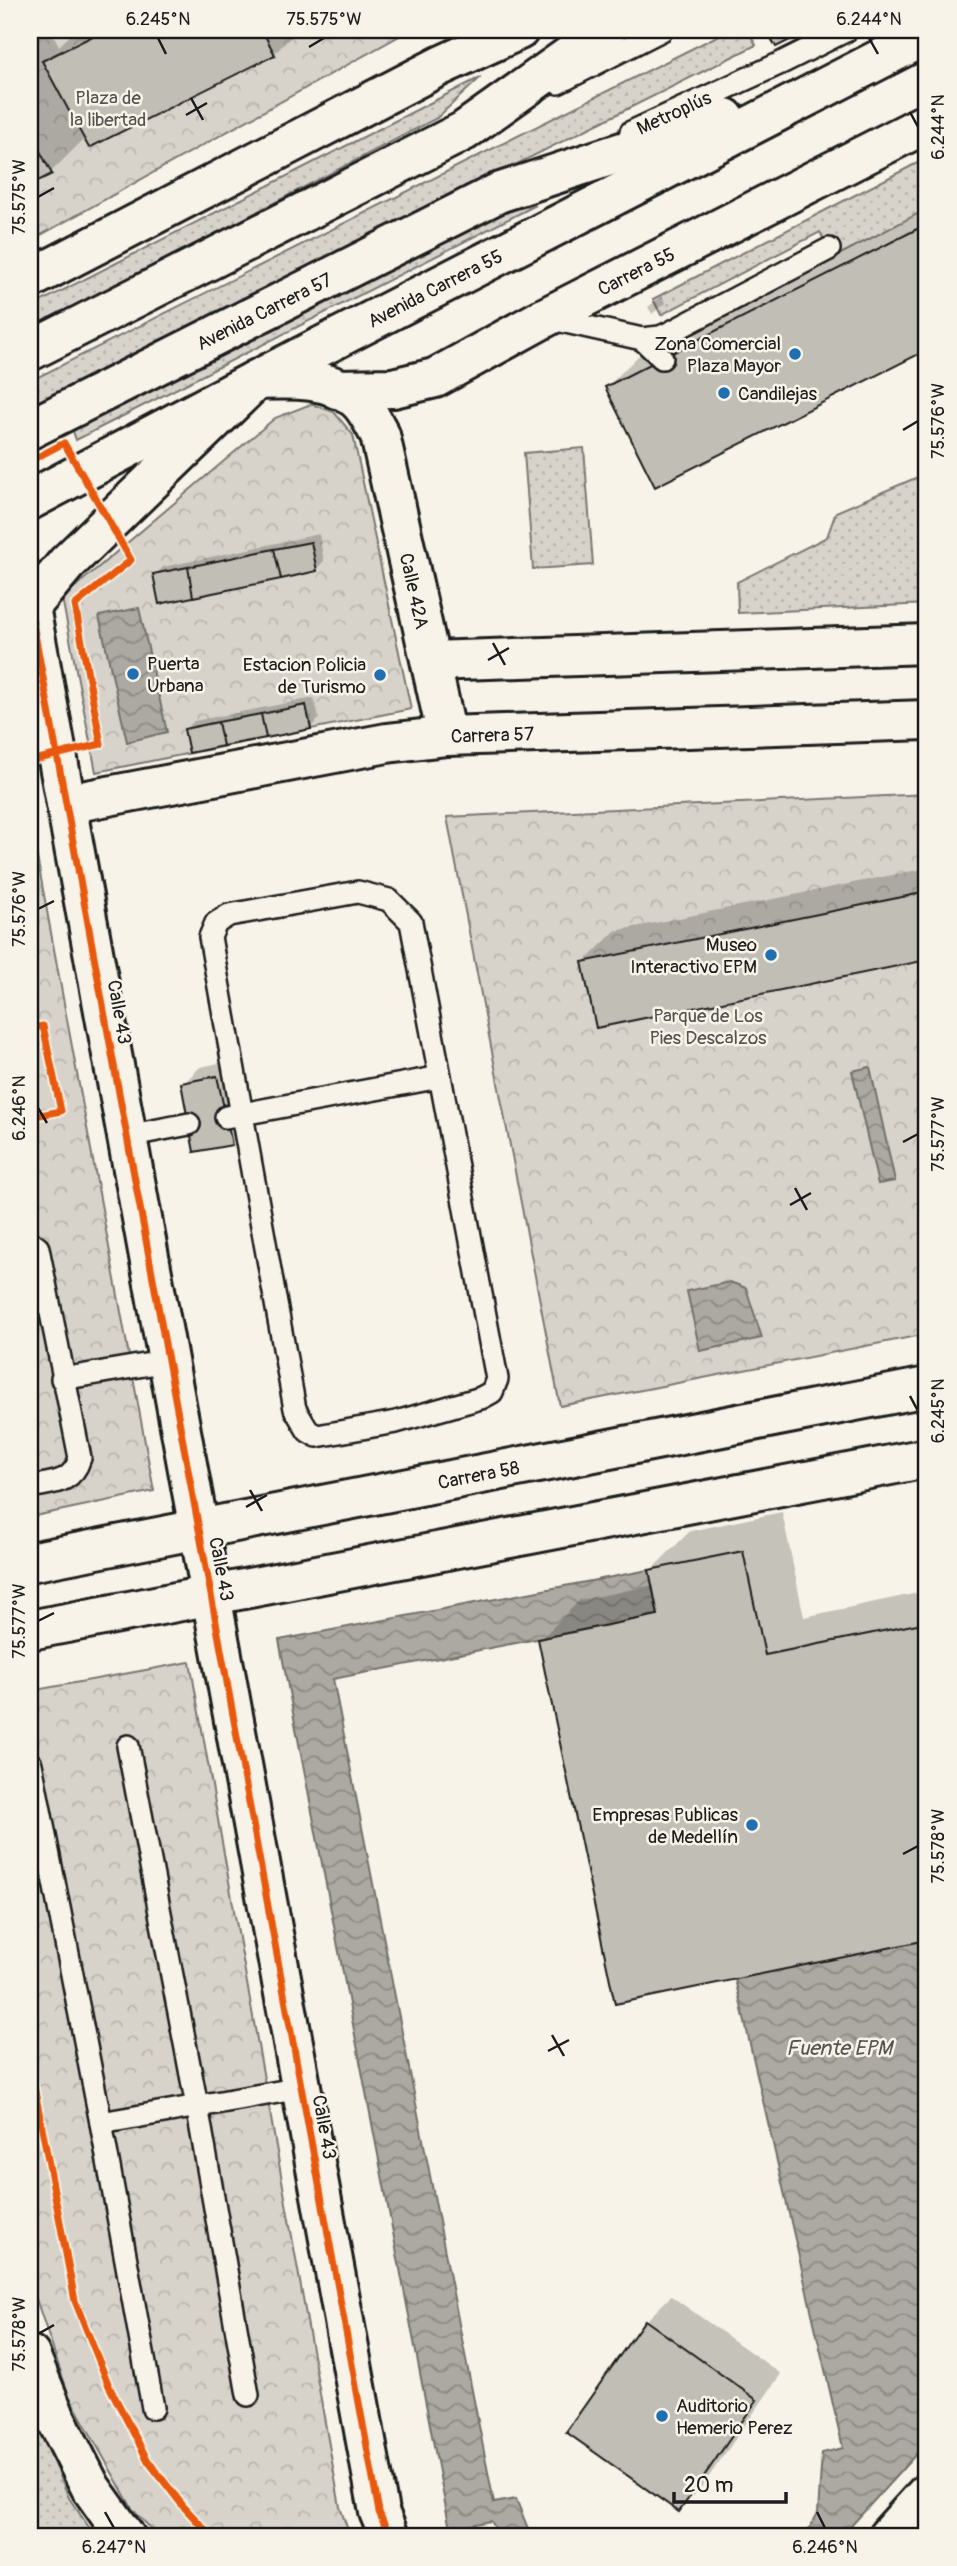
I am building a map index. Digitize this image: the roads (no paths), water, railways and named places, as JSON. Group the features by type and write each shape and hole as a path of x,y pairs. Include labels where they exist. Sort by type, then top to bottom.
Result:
{"main road":[{"path":"30,279 428,72 519,30"},
{"path":"30,351 464,131 606,30"},
{"name":"Avenida Carrera 55","path":"30,500 256,380 927,35"},
{"name":"Avenida Carrera 55","path":"498,192 839,80"},
{"name":"Carrera 55","path":"337,389 393,388 435,378 546,317 927,123"},
{"name":"Avenida Carrera 57","path":"30,429 498,192"},
{"path":"383,447 397,414 409,397 435,378"},
{"name":"Calle 42A","path":"256,380 293,379 320,382 356,399 368,413 383,447 447,736"},
{"path":"30,607 67,563 256,380"},
{"name":"Calle 43","path":"30,607 379,2512 389,2536"},
{"path":"431,661 927,644"},
{"name":"Carrera 57","path":"66,804 387,743 447,736 927,719"},
{"name":"Carrera 58","path":"30,1562 927,1387"},
{"path":"30,1630 927,1458"},
{"path":"30,2355 56,2419 91,2488 125,2536"},
{"path":"888,2536 927,2493"}],"lane":[{"path":"464,131 662,30"},
{"name":"Metroplús","path":"498,192 781,64 847,30"},
{"path":"546,317 642,339 660,337 829,248"},
{"path":"642,339 662,358"},
{"path":"358,892 389,900 411,922 497,1379 492,1392 481,1398 396,1422 317,1436 308,1431 295,1409 234,1116 210,937 216,923 229,915 358,892"},
{"path":"234,1116 440,1077"},
{"path":"127,1136 189,1124"},
{"path":"30,1242 38,1248 62,1380 80,1458 75,1472 65,1479 30,1487"},
{"path":"62,1380 168,1361"},
{"path":"128,1746 197,2106 248,2395"},
{"path":"31,1764 153,2408"},
{"path":"101,2123 302,2088"}],"water":[{"name":"Puerta Urbana","path":"139,608 167,732 127,742 99,616"},
{"path":"870,1067 895,1181 878,1184 852,1071"},
{"path":"730,1282 746,1288 762,1338 700,1351 687,1291"},
{"path":"649,1570 658,1615 333,1679 494,2503 516,2499 531,2536 500,2536 491,2521 450,2529 279,1640"},
{"name":"Fuente EPM","path":"927,1940 927,2442 842,2536 805,2536 818,2513 822,2453 843,2448 735,1979"}],"place":[{"name":"Zona Comercial Plaza Mayor","path":"795,354"},
{"name":"Candilejas","path":"724,393"},
{"name":"Puerta Urbana","path":"133,674"},
{"name":"Estacion Policia de Turismo","path":"380,675"},
{"name":"Museo Interactivo EPM","path":"771,955"},
{"name":"Empresas Publicas de Medellín","path":"752,1825"},
{"name":"Auditorio Hemerio Perez","path":"662,2416"}],"park label":[{"name":"Plaza de la libertad","path":"108,108"},
{"name":"Parque de Los Pies Descalzos","path":"708,1026"}]}
